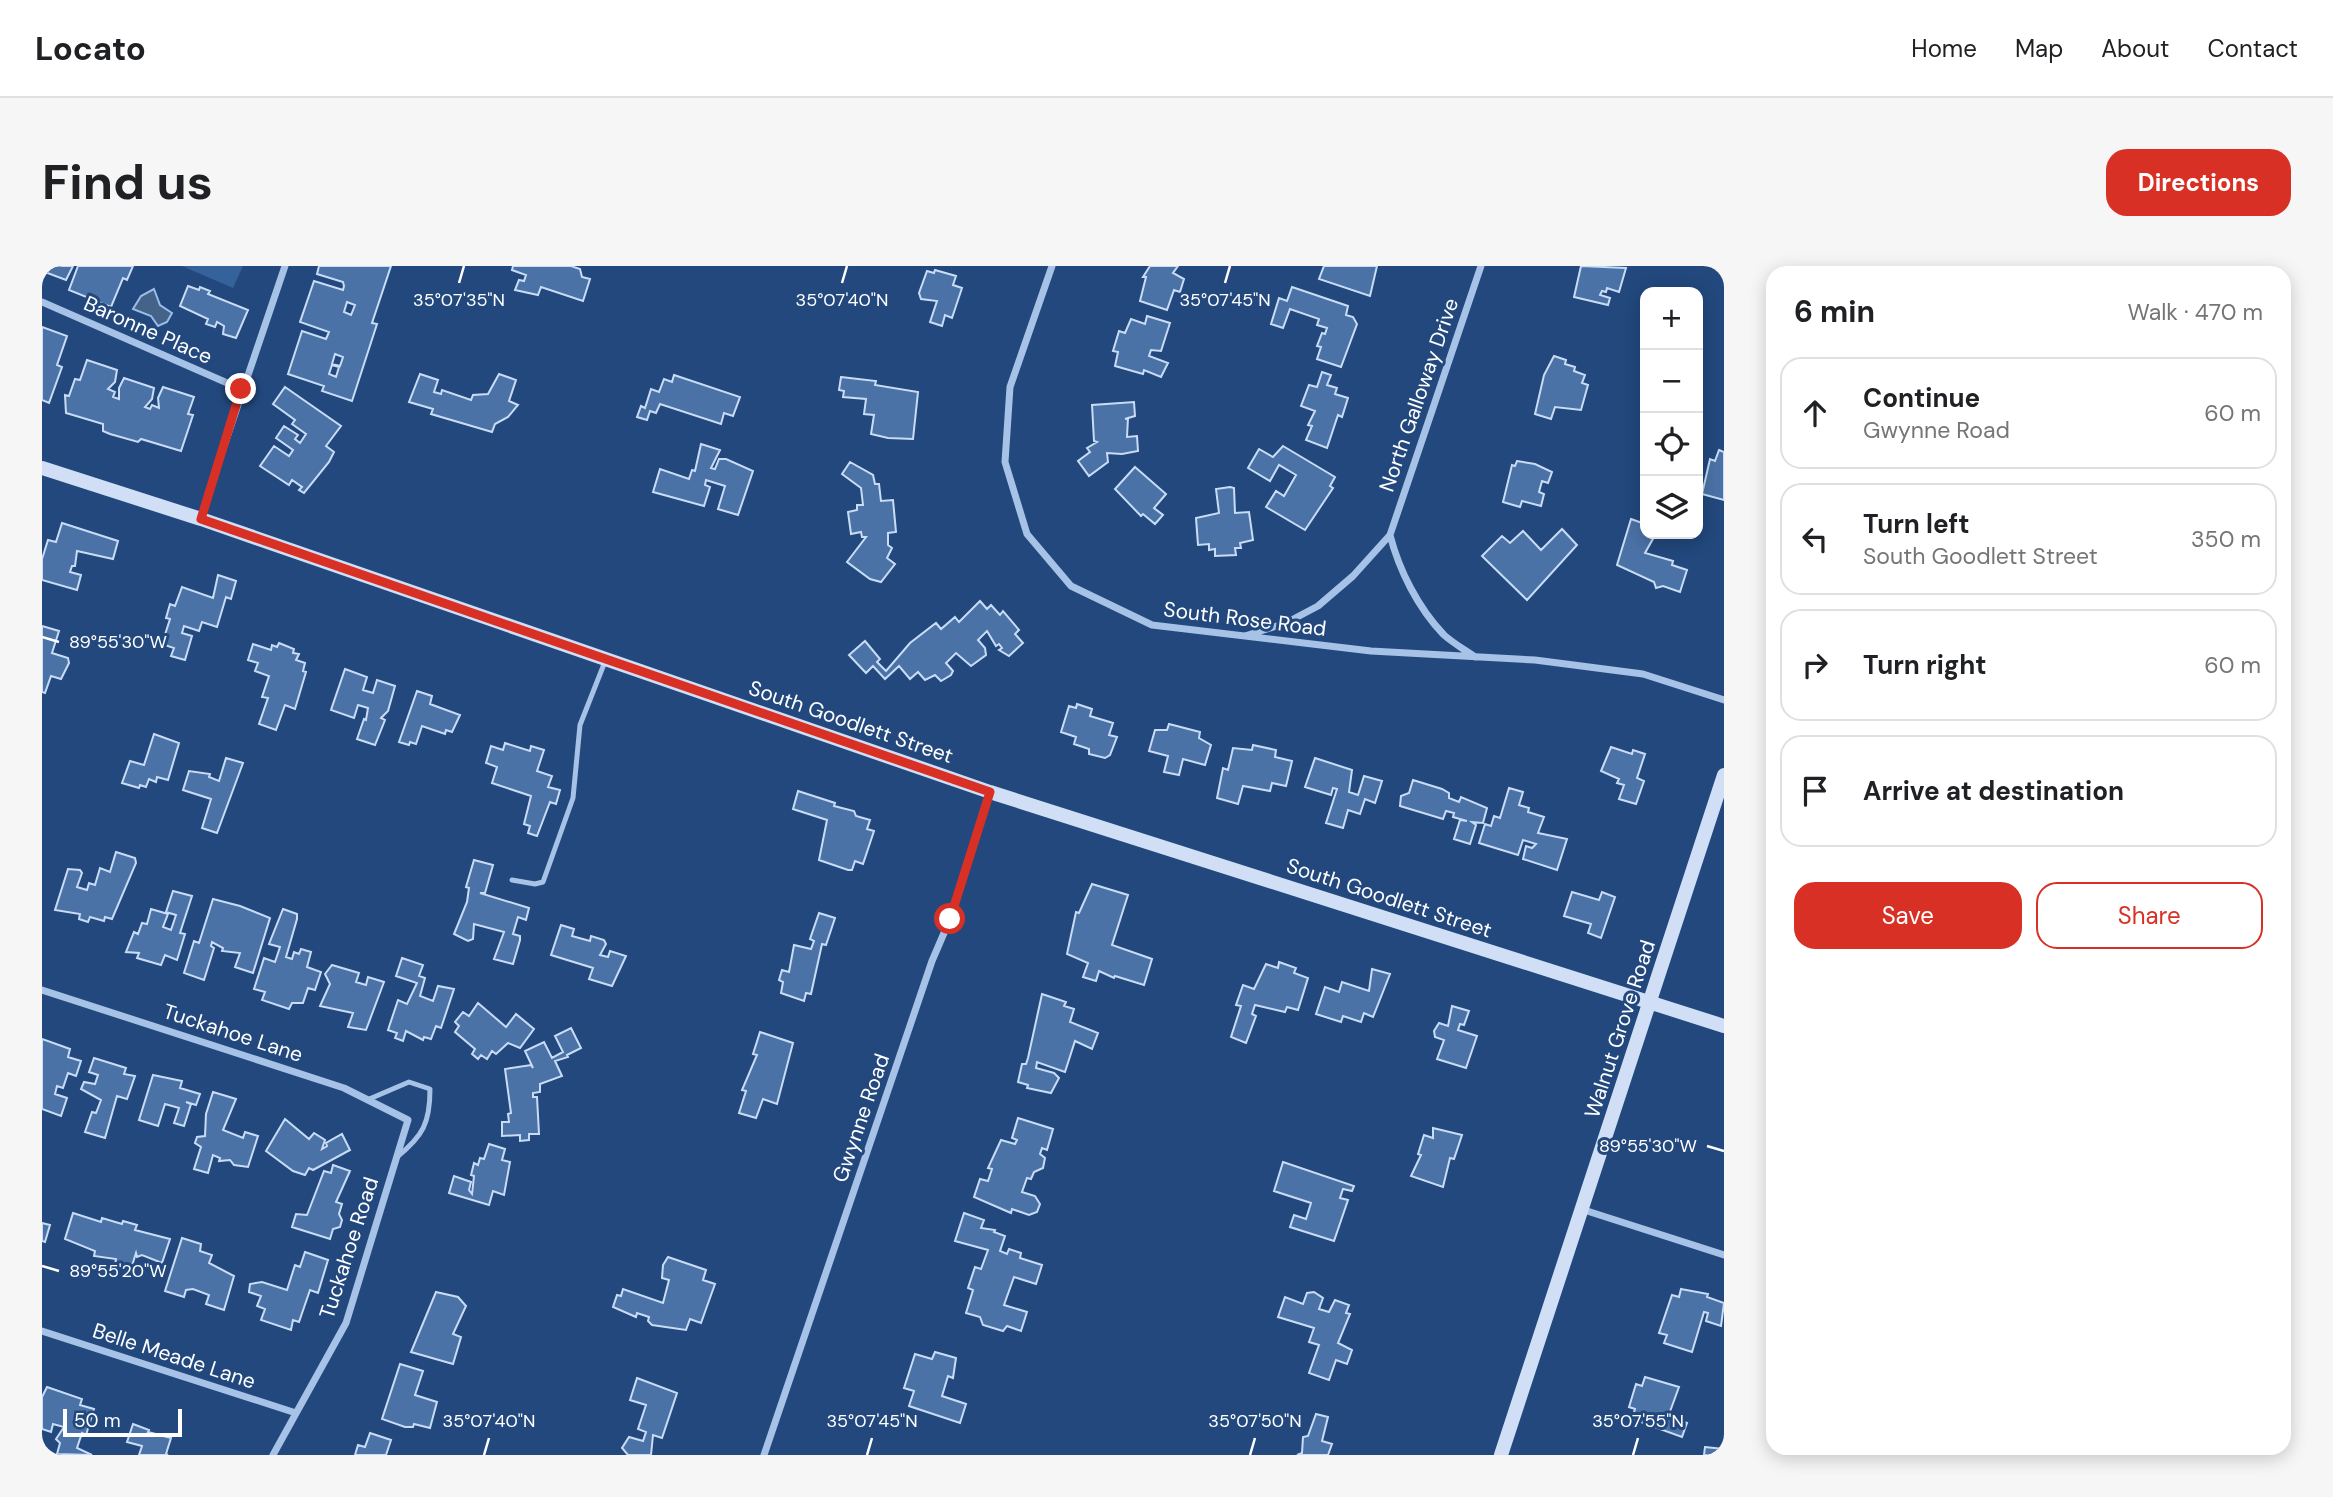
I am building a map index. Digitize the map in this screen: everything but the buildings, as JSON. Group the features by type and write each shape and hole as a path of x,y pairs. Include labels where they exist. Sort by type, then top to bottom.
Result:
{"main road":[{"name":"South Goodlett Street","path":"42,468 201,519 990,792 1724,1026"},
{"name":"Walnut Grove Road","path":"1501,1455 1584,1210 1724,775"}],"street":[{"path":"219,461 241,389 285,266"},
{"name":"South Rose Road","path":"1052,266 1010,387 1006,462 1027,534 1071,586 1152,625 1371,651 1535,660 1643,674 1724,700"},
{"name":"North Galloway Drive","path":"1241,637 1286,623 1318,606 1353,576 1390,535 1481,266"},
{"name":"Baronne Place","path":"42,302 241,389"},
{"path":"1390,535 1398,565 1417,597 1444,635 1475,657"},
{"name":"Gwynne Road","path":"764,1455 932,961 950,919 990,792"},
{"name":"Tuckahoe Lane","path":"42,989 344,1088 408,1120"},
{"name":"Tuckahoe Road","path":"273,1455 346,1324 408,1120"},
{"path":"1584,1210 1724,1255"},
{"name":"Belle Meade Lane","path":"42,1331 296,1413"}],"lane":[{"path":"201,519 219,461"},
{"path":"512,880 535,884 543,882 573,798 580,725 606,659"},
{"path":"367,1100 410,1082 430,1089 430,1113 418,1140 396,1158"}],"shaded area":[{"path":"182,266 243,266 233,288"},
{"path":"154,289 160,305 172,313 167,322 158,326 151,316 133,309 141,296"}],"route":[{"path":"241,389 201,519 990,792 950,919"}]}
